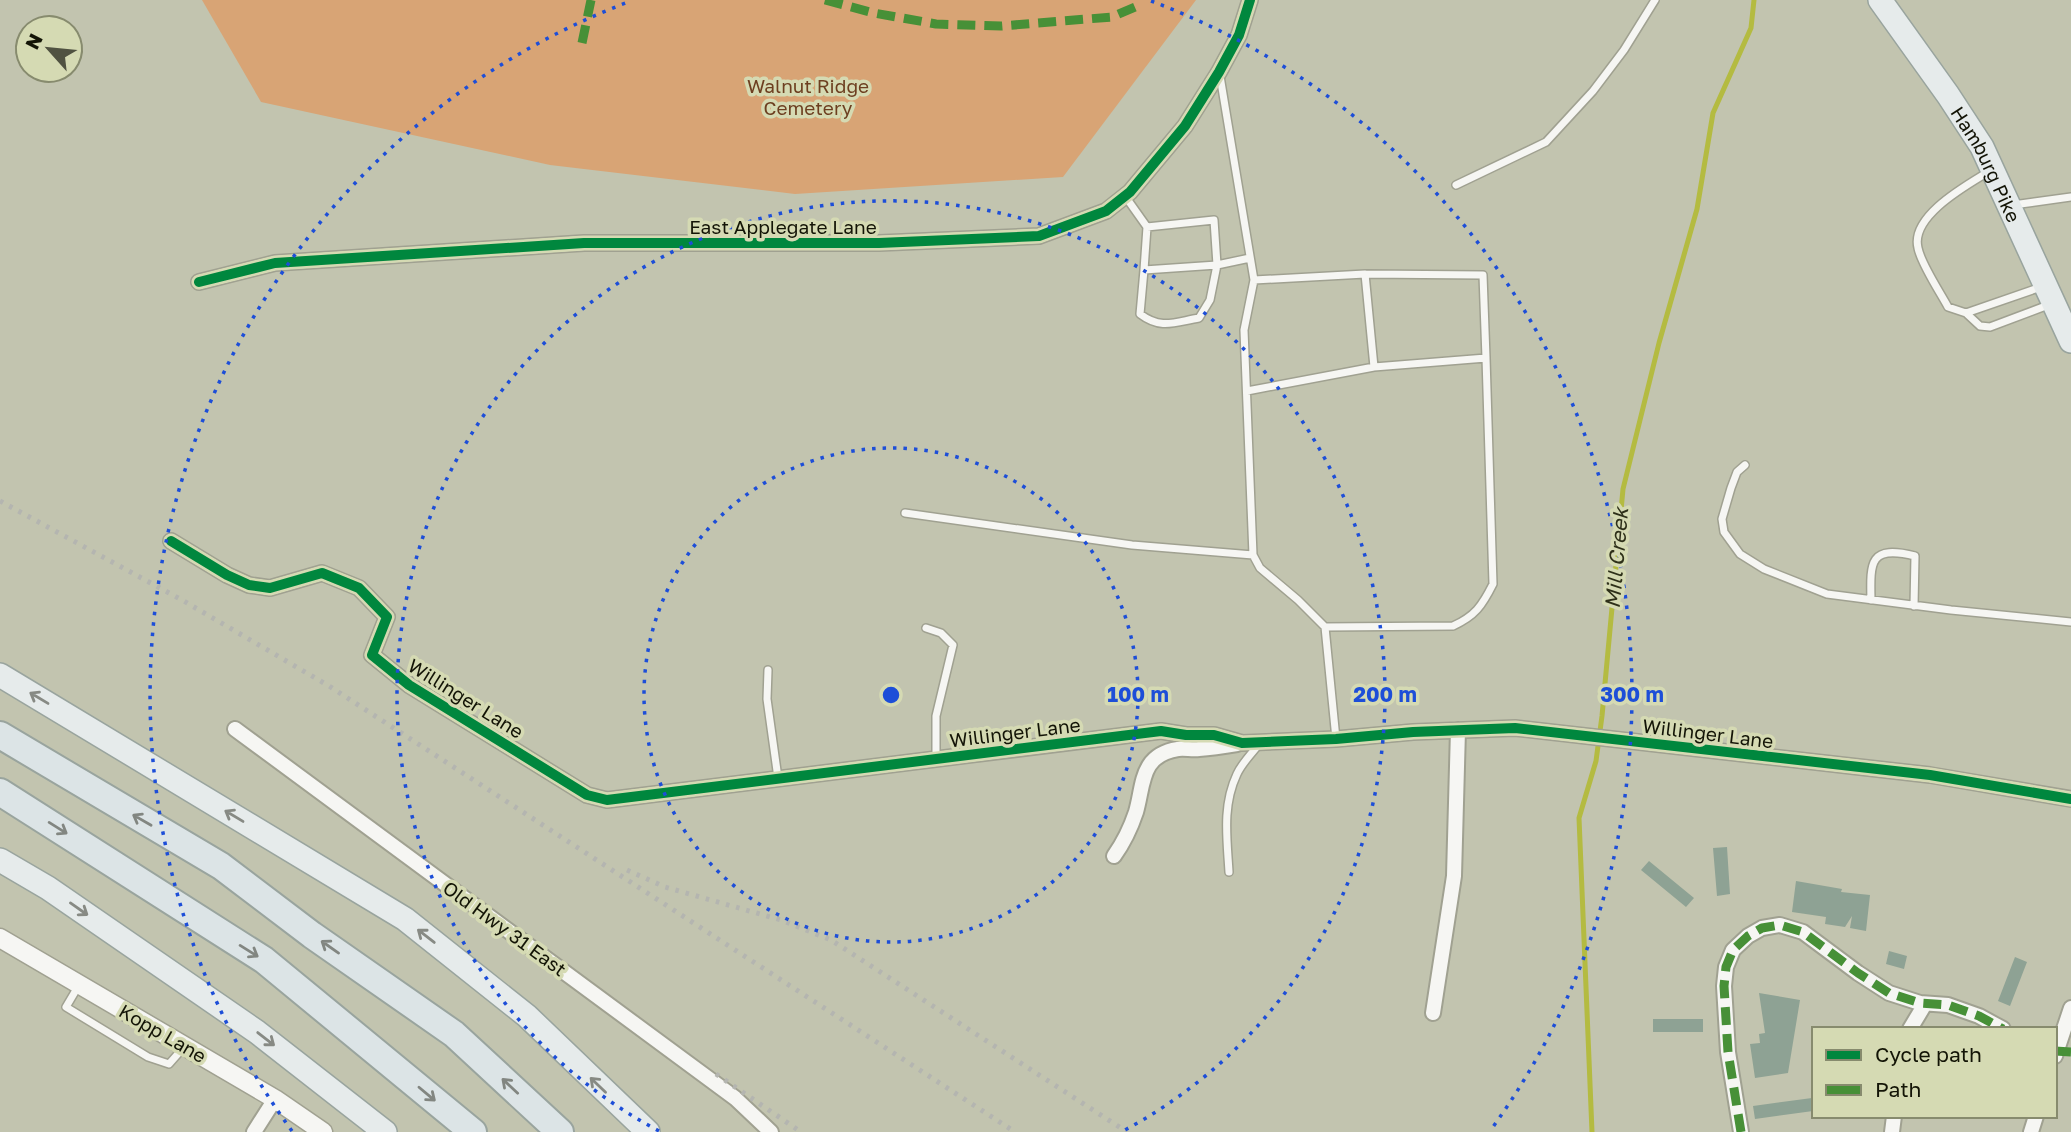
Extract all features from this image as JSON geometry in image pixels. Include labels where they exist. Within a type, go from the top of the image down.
[{"type":"highway","points":[[0,735],[221,866],[312,935],[454,1034],[560,1132]]},
{"type":"highway","points":[[0,792],[264,960],[473,1132]]},
{"type":"main road","name":"Hamburg Pike","points":[[1888,3],[1982,147],[2057,304],[2071,341]]},
{"type":"main road","points":[[0,675],[405,919],[527,1016],[648,1132]]},
{"type":"main road","points":[[0,860],[48,888],[257,1031],[385,1132]]},
{"type":"street","name":"East Applegate Lane","points":[[199,282],[275,263],[584,243],[879,243],[1039,236],[1106,211],[1125,196],[1185,126],[1239,35],[1250,0]]},
{"type":"street","name":"Willinger Lane","points":[[171,541],[249,585],[270,588],[322,573],[359,588],[387,617],[372,655],[409,685],[587,794],[607,800],[1161,731],[1186,736],[1214,735],[1242,743],[1515,728],[1930,775],[2071,799]]},
{"type":"street","name":"Old Hwy 31 East","points":[[234,729],[734,1098],[771,1132]]},
{"type":"street","points":[[1433,1013],[1454,876],[1458,730]]},
{"type":"street","points":[[1114,856],[1132,821],[1143,773],[1158,757],[1176,750],[1242,743]]},
{"type":"street","points":[[1741,1132],[1728,1052],[1724,986],[1726,967],[1733,950],[1762,928],[1780,925],[1803,932],[1857,973],[1889,993],[1926,1004],[1948,1005],[1979,1016],[1999,1027]]},
{"type":"street","name":"Kopp Lane","points":[[0,938],[275,1100],[323,1132]]},
{"type":"street","points":[[1911,1027],[1926,1004]]},
{"type":"street","points":[[2060,1053],[2071,1007]]},
{"type":"street","points":[[254,1132],[275,1100]]},
{"type":"lane","points":[[1456,185],[1546,142],[1593,91],[1624,50],[1655,0]]},
{"type":"lane","points":[[1219,72],[1254,280],[1244,330],[1253,555],[1260,568],[1325,627],[1336,739]]},
{"type":"lane","points":[[1992,169],[1943,201],[1919,232],[1917,247],[1948,307],[1966,313],[2057,304]]},
{"type":"lane","points":[[1125,196],[1147,227],[1140,314],[1161,325],[1199,317],[1210,300],[1217,265],[1214,220],[1147,227]]},
{"type":"lane","points":[[2008,205],[2071,197]]},
{"type":"lane","points":[[1144,271],[1217,265],[1250,258]]},
{"type":"lane","points":[[1254,280],[1365,274],[1483,275],[1493,584],[1484,602],[1469,618],[1453,625],[1325,627]]},
{"type":"lane","points":[[1365,274],[1374,367]]},
{"type":"lane","points":[[1966,313],[1980,326],[1990,327],[2057,304]]},
{"type":"lane","points":[[1247,391],[1374,367],[1486,358]]},
{"type":"lane","points":[[1745,465],[1737,472],[1722,519],[1724,532],[1740,554],[1764,569],[1827,594],[2071,622]]},
{"type":"lane","points":[[905,513],[1132,545],[1253,555]]},
{"type":"lane","points":[[1871,600],[1871,568],[1877,557],[1885,552],[1904,554],[1915,556],[1914,606]]},
{"type":"lane","points":[[926,628],[941,633],[953,645],[936,716],[936,759]]},
{"type":"lane","points":[[768,670],[767,699],[778,778]]},
{"type":"lane","points":[[1229,872],[1226,821],[1228,797],[1238,772],[1260,742]]},
{"type":"lane","points":[[79,984],[66,1007],[148,1057],[169,1064],[185,1046]]},
{"type":"green space","name":"Walnut Ridge Cemetery","points":[[202,0],[1196,0],[1063,177],[795,194],[550,165],[261,102]]},
{"type":"building","points":[[1727,847],[1730,894],[1717,896],[1713,848]]},
{"type":"building","points":[[1649,861],[1694,898],[1686,907],[1641,870]]},
{"type":"building","points":[[1796,881],[1842,889],[1841,892],[1870,895],[1866,931],[1850,928],[1852,916],[1845,927],[1825,924],[1826,917],[1792,912]]},
{"type":"building","points":[[1889,951],[1907,956],[1904,969],[1886,964]]},
{"type":"building","points":[[2015,957],[2027,962],[2010,1006],[1998,1001]]},
{"type":"building","points":[[1759,993],[1800,1000],[1788,1073],[1755,1078],[1750,1044],[1760,1043],[1759,1034],[1765,1033]]},
{"type":"building","points":[[1653,1019],[1703,1019],[1703,1032],[1653,1032]]},
{"type":"building","points":[[1812,1098],[1812,1111],[1755,1119],[1753,1106]]},
{"type":"waterway","name":"Mill Creek","points":[[1592,1132],[1579,818],[1596,761],[1623,489],[1659,343],[1697,209],[1713,113],[1751,28],[1754,0]]},
{"type":"railway","points":[[0,501],[182,600],[329,686],[1015,1132]]},
{"type":"railway","points":[[627,870],[665,887],[781,920],[831,940],[1127,1132]]},
{"type":"railway","points":[[716,1074],[801,1132]]},
{"type":"marked path","points":[[582,43],[591,0]]},
{"type":"marked path","points":[[825,0],[874,13],[936,24],[1001,26],[1112,17],[1135,7],[1138,0]]},
{"type":"marked path","points":[[1741,1132],[1728,1052],[1724,986],[1726,967],[1733,950],[1762,928],[1780,925],[1803,932],[1889,993],[1920,1003],[1948,1005],[1979,1016],[1999,1027]]},
{"type":"marked path","points":[[2057,1051],[2071,1052]]},
{"type":"cycle path","points":[[199,282],[275,263],[584,243],[879,243],[1039,236],[1106,211],[1130,192],[1185,126],[1219,72],[1239,35],[1250,0]]},
{"type":"cycle path","points":[[171,541],[249,585],[270,588],[322,573],[359,588],[387,617],[372,655],[409,685],[587,795],[607,800],[1161,731],[1186,735],[1214,735],[1242,743],[1515,728],[1930,775],[2071,799]]}]
